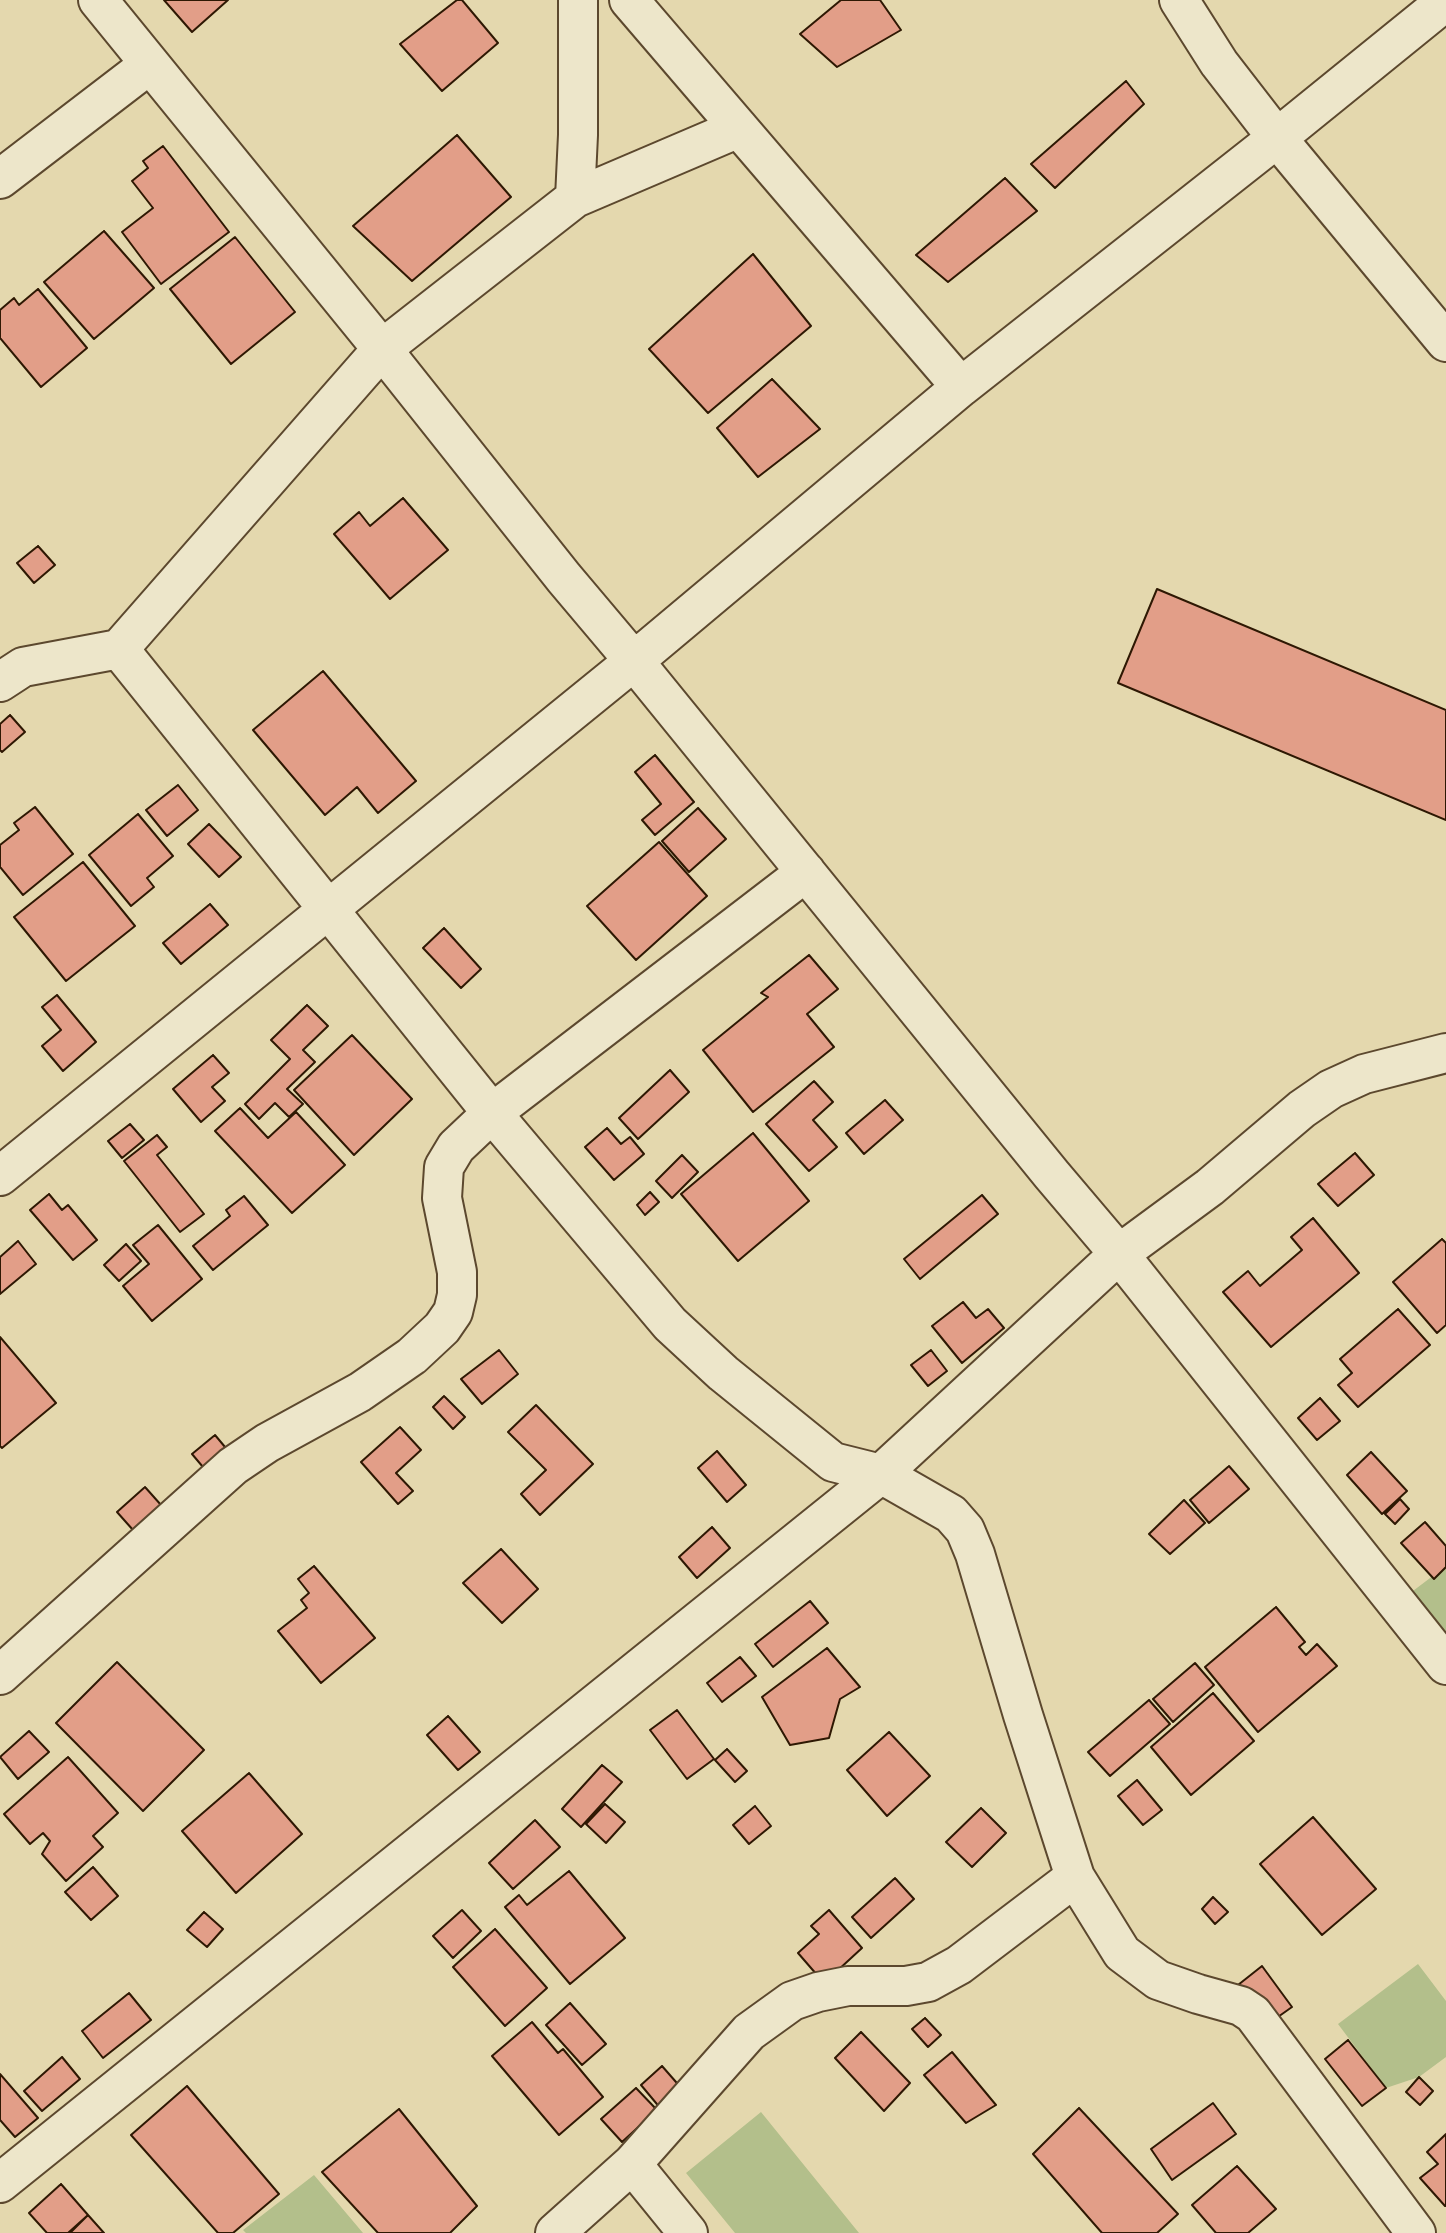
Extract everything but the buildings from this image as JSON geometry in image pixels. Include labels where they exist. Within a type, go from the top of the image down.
[{"type":"street","points":[[98,0],[564,578],[1119,1254],[1446,1665]]},
{"type":"street","points":[[575,198],[578,0]]},
{"type":"street","points":[[629,0],[961,387]]},
{"type":"street","points":[[1179,0],[1219,62],[1277,138],[1446,342]]},
{"type":"street","points":[[0,1176],[634,661],[961,387],[1446,1]]},
{"type":"street","points":[[0,179],[150,64]]},
{"type":"street","points":[[0,682],[23,667],[119,649],[382,349],[575,198],[739,128]]},
{"type":"street","points":[[119,649],[492,1114],[670,1324],[723,1373],[833,1462],[881,1474],[951,1514],[965,1530],[975,1554],[1075,1877],[1122,1953],[1158,1980],[1241,2006],[1253,2014],[1416,2233]]},
{"type":"street","points":[[0,1675],[233,1466],[267,1443],[360,1392],[412,1356],[443,1328],[453,1312],[457,1295],[457,1272],[442,1198],[444,1167],[456,1147],[492,1114],[807,872]]},
{"type":"street","points":[[0,2183],[881,1474],[1119,1254],[1210,1187],[1302,1109],[1331,1089],[1364,1074],[1446,1053]]},
{"type":"street","points":[[555,2233],[632,2164],[749,2032],[792,2001],[849,1986],[906,1986],[928,1982],[959,1965],[1075,1877]]},
{"type":"street","points":[[632,2164],[688,2233]]},
{"type":"green space","points":[[1446,1566],[1446,1658],[1397,1603]]},
{"type":"green space","points":[[1418,1964],[1446,2001],[1446,2057],[1419,2077],[1386,2088],[1338,2024]]},
{"type":"green space","points":[[761,2112],[859,2233],[735,2233],[686,2173]]},
{"type":"green space","points":[[314,2175],[363,2233],[246,2233],[243,2230]]}]
